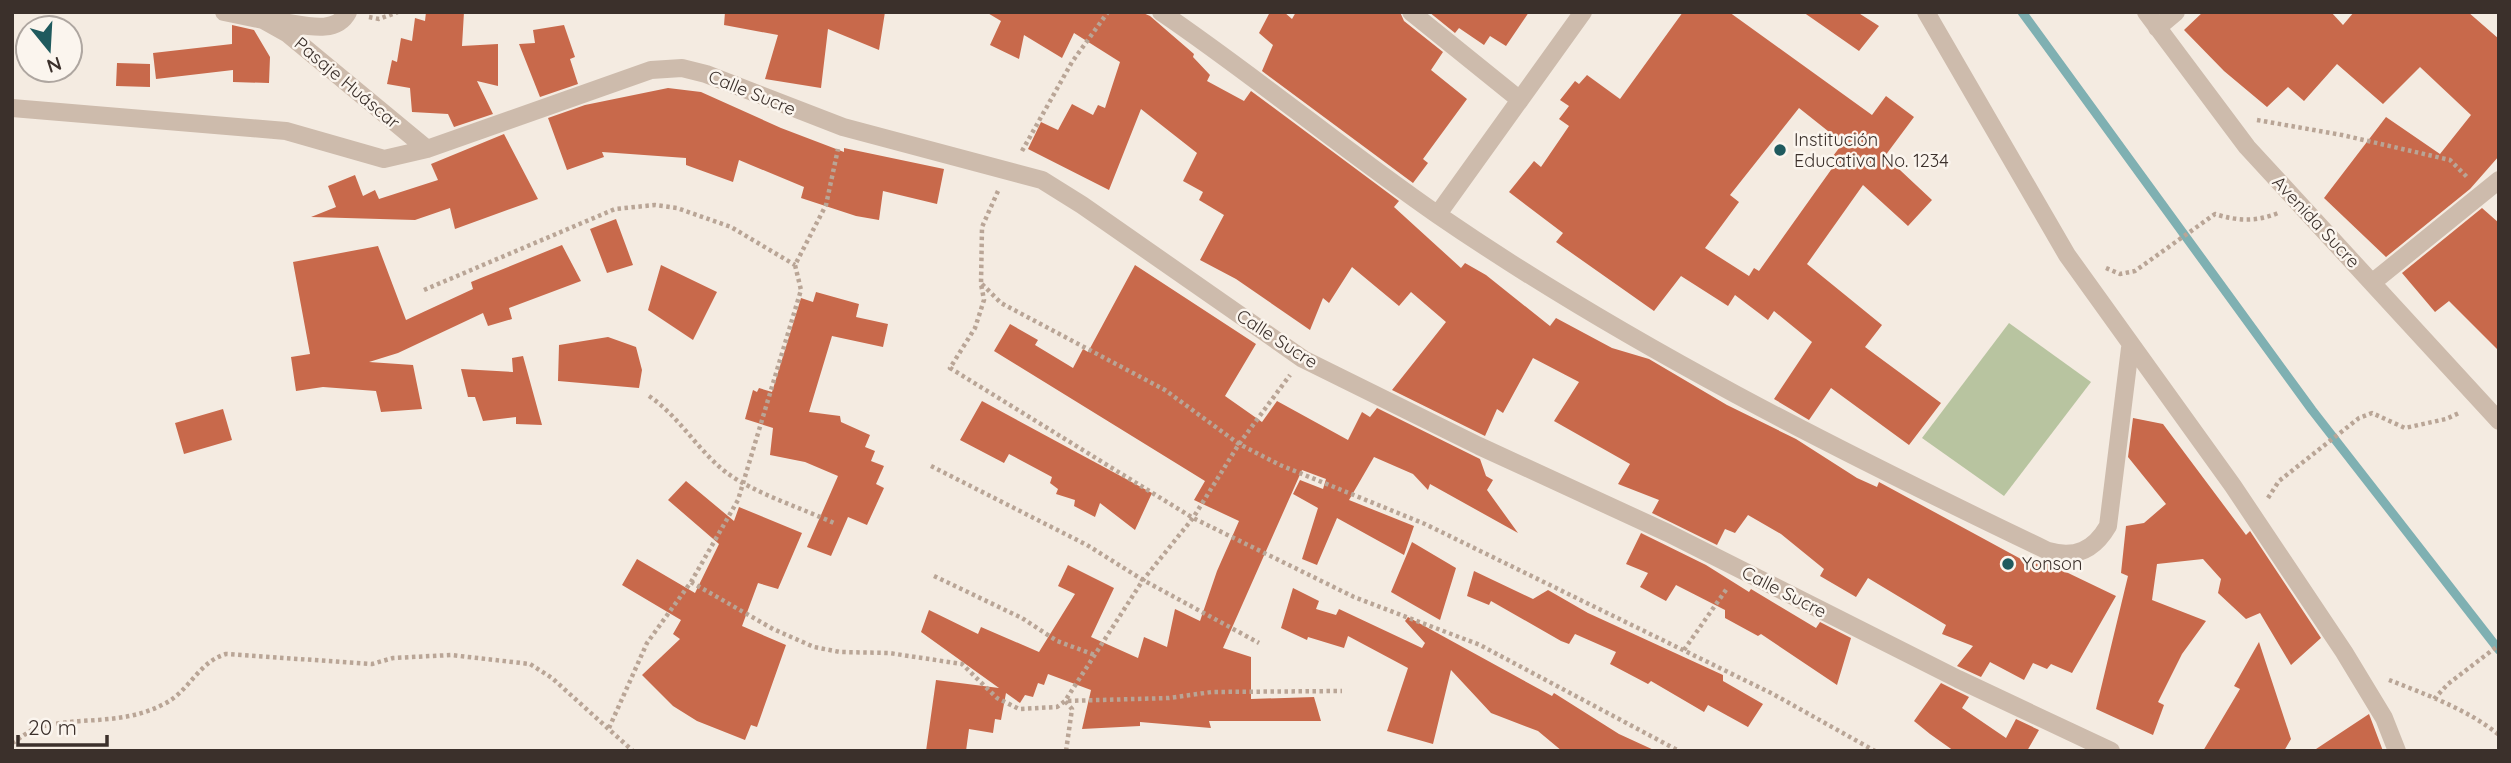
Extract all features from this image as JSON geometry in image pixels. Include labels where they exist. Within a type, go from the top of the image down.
[{"type":"street","name":"Pasaje Huáscar","points":[[224,12],[263,20],[304,46],[427,149]]},
{"type":"street","points":[[263,20],[327,27],[345,19],[348,12]]},
{"type":"street","points":[[1161,12],[1438,214],[1530,273],[1715,383],[2038,547],[2067,556],[2092,547],[2108,526],[2130,348]]},
{"type":"street","points":[[1411,12],[1520,100]]},
{"type":"street","points":[[1438,214],[1583,12]]},
{"type":"street","points":[[1926,12],[2067,256],[2130,348],[2233,486],[2352,665],[2384,718],[2398,751]]},
{"type":"street","name":"Avenida Sucre","points":[[2146,12],[2221,114],[2297,203],[2499,421]]},
{"type":"street","points":[[2157,29],[2176,12]]},
{"type":"street","name":"Calle Sucre","points":[[12,108],[286,131],[322,140],[372,158],[395,158],[651,70],[682,68],[706,74],[843,127],[1042,180],[1303,359],[2111,751]]},
{"type":"street","points":[[2373,282],[2499,180]]},
{"type":"path","points":[[1025,143],[1072,62],[1108,12]]},
{"type":"path","points":[[2221,114],[2342,135],[2450,160],[2484,194]]},
{"type":"path","points":[[609,727],[647,643],[691,582],[738,500],[801,290],[795,265],[826,205],[838,149]]},
{"type":"path","points":[[998,189],[982,227],[981,284],[984,300],[975,328],[950,368],[1193,517],[1354,597],[1480,645],[1679,751]]},
{"type":"path","points":[[2067,256],[2120,274],[2134,271],[2215,214],[2235,220],[2264,219],[2297,203]]},
{"type":"path","points":[[424,290],[615,209],[655,205],[677,208],[731,227],[795,265]]},
{"type":"path","points":[[981,284],[1001,303],[1165,390],[1239,444],[1280,465],[1425,524],[1773,694],[1875,751]]},
{"type":"path","points":[[691,582],[773,629],[814,648],[840,652],[889,653],[962,664],[997,698],[1019,709],[1057,707],[1065,701],[1143,580],[1193,517],[1239,444],[1293,371]]},
{"type":"path","points":[[649,396],[673,414],[706,454],[743,484],[836,524]]},
{"type":"path","points":[[2279,481],[2359,418],[2372,412],[2405,428],[2446,419],[2482,402]]},
{"type":"path","points":[[931,466],[1087,545],[1143,580],[1259,643]]},
{"type":"path","points":[[1684,650],[1740,569]]},
{"type":"path","points":[[934,576],[1022,618],[1057,641],[1095,655]]},
{"type":"path","points":[[2434,699],[2448,684],[2499,645]]},
{"type":"path","points":[[12,743],[37,727],[58,723],[104,722],[164,704],[180,692],[212,658],[226,654],[372,664],[393,658],[450,655],[530,664],[552,678],[633,751]]},
{"type":"path","points":[[2352,665],[2434,699],[2499,735]]},
{"type":"path","points":[[1065,701],[1168,698],[1212,692],[1342,691]]},
{"type":"path","points":[[1065,701],[1072,709],[1066,751]]},
{"type":"green space","points":[[2009,323],[2091,382],[2004,496],[1922,438]]},
{"type":"building","points":[[426,12],[464,12],[462,46],[498,44],[498,86],[477,81],[493,114],[454,127],[448,114],[412,112],[410,88],[387,84],[392,60],[397,62],[401,38],[412,41],[415,18],[425,21]]},
{"type":"building","points":[[725,12],[885,12],[879,50],[828,29],[821,88],[765,79],[778,35],[724,25]]},
{"type":"building","points":[[986,12],[1141,12],[1150,16],[1194,54],[1193,57],[1210,75],[1207,81],[1244,101],[1251,91],[1399,201],[1394,207],[1461,268],[1465,263],[1486,275],[1550,326],[1556,318],[1612,348],[1649,359],[1727,405],[1796,439],[1857,478],[1877,487],[1879,482],[2032,565],[2039,559],[2116,596],[2072,673],[2051,664],[2047,669],[2033,663],[2024,680],[1990,662],[1981,677],[1957,666],[1973,646],[1942,634],[1946,625],[1868,578],[1856,597],[1820,576],[1824,569],[1781,534],[1748,515],[1735,533],[1725,529],[1717,545],[1652,513],[1659,500],[1618,484],[1630,464],[1554,421],[1579,382],[1533,358],[1503,413],[1497,409],[1485,436],[1392,390],[1446,322],[1411,292],[1399,306],[1352,267],[1329,303],[1323,298],[1310,330],[1236,279],[1200,260],[1224,215],[1199,200],[1203,192],[1183,181],[1197,153],[1141,109],[1109,190],[1028,149],[1041,122],[1058,130],[1072,104],[1093,115],[1098,105],[1105,108],[1120,62],[1074,33],[1062,58],[1024,35],[1019,59],[990,45],[1001,21]]},
{"type":"building","points":[[1270,12],[1284,12],[1292,19],[1296,12],[1400,12],[1404,21],[1443,52],[1431,70],[1467,99],[1423,159],[1428,163],[1413,183],[1262,71],[1273,45],[1259,33]]},
{"type":"building","points":[[1429,12],[1529,12],[1506,46],[1490,36],[1484,45],[1459,28],[1455,33]]},
{"type":"building","points":[[1683,12],[1729,12],[1872,115],[1886,96],[1914,117],[1885,156],[1932,200],[1908,226],[1863,185],[1807,264],[1882,325],[1865,347],[1941,403],[1909,445],[1831,388],[1809,420],[1774,399],[1812,342],[1774,311],[1768,320],[1735,295],[1728,306],[1681,276],[1654,311],[1556,242],[1563,233],[1509,192],[1534,161],[1541,167],[1569,126],[1559,119],[1569,106],[1560,100],[1575,81],[1579,84],[1587,75],[1620,99]],"holes":[[[1799,108],[1843,143],[1833,156],[1838,160],[1759,271],[1754,268],[1749,276],[1705,248],[1739,202],[1730,195]]]},
{"type":"building","points":[[1803,12],[1857,12],[1879,26],[1859,51]]},
{"type":"building","points":[[2203,12],[2331,12],[2343,25],[2354,12],[2468,12],[2499,39],[2499,156],[2470,189],[2386,257],[2324,198],[2386,117],[2440,154],[2471,115],[2420,67],[2383,104],[2337,64],[2304,101],[2288,87],[2267,107],[2224,71],[2184,30]]},
{"type":"building","points":[[232,25],[254,30],[270,57],[269,83],[233,82],[233,70],[156,79],[153,53],[232,44]]},
{"type":"building","points":[[564,25],[575,57],[570,59],[578,84],[540,97],[519,44],[535,43],[533,30]]},
{"type":"building","points":[[117,63],[150,64],[150,87],[116,86]]},
{"type":"building","points":[[668,88],[701,92],[781,128],[844,152],[844,148],[944,169],[937,204],[883,191],[879,220],[856,216],[801,198],[804,187],[739,160],[733,182],[686,165],[686,158],[602,152],[604,157],[567,170],[548,118],[585,105]]},
{"type":"building","points":[[504,134],[538,199],[455,229],[450,208],[415,220],[311,217],[336,207],[328,186],[355,175],[363,196],[375,190],[379,199],[438,180],[431,164]]},
{"type":"building","points":[[2482,208],[2499,223],[2499,351],[2449,301],[2435,312],[2402,273]]},
{"type":"building","points":[[616,219],[633,265],[607,273],[590,229]]},
{"type":"building","points":[[562,245],[581,281],[509,308],[512,319],[488,326],[483,313],[398,353],[369,362],[413,365],[422,409],[381,412],[376,391],[323,387],[296,391],[291,357],[310,354],[293,262],[378,246],[406,320],[473,289],[471,282]]},
{"type":"building","points":[[661,265],[717,292],[693,340],[648,310]]},
{"type":"building","points":[[1135,265],[1256,344],[1225,396],[1262,422],[1277,401],[1348,440],[1362,412],[1370,417],[1377,408],[1480,459],[1486,476],[1493,480],[1487,490],[1518,533],[1430,484],[1428,490],[1413,474],[1374,457],[1349,500],[1414,526],[1404,555],[1337,518],[1317,565],[1302,559],[1318,508],[1293,494],[1300,480],[1323,489],[1326,479],[1302,470],[1223,648],[1251,657],[1251,699],[1314,697],[1321,721],[1209,721],[1211,728],[1140,722],[1140,726],[1082,729],[1091,690],[1048,674],[1044,685],[1038,683],[1033,697],[1025,695],[1020,703],[1006,693],[1001,720],[995,719],[993,733],[969,729],[966,751],[926,751],[936,680],[999,688],[921,632],[929,610],[978,634],[981,627],[1039,652],[1075,594],[1058,586],[1068,565],[1114,588],[1091,637],[1138,658],[1144,637],[1167,647],[1175,609],[1200,621],[1217,571],[1239,521],[1194,500],[1205,481],[994,351],[1010,324],[1038,340],[1035,345],[1073,368],[1083,349],[1088,352]]},
{"type":"building","points":[[816,292],[859,304],[856,317],[888,324],[883,347],[832,336],[809,412],[840,416],[841,422],[870,435],[865,447],[875,451],[871,461],[884,466],[876,484],[884,488],[867,525],[848,517],[831,556],[807,547],[838,476],[805,462],[770,455],[773,428],[745,419],[753,390],[757,392],[759,388],[772,392],[801,298],[813,302]]},
{"type":"building","points":[[608,337],[636,347],[642,370],[639,388],[558,381],[559,345]]},
{"type":"building","points":[[523,356],[542,425],[516,424],[516,417],[483,421],[475,397],[468,397],[461,369],[513,372],[512,358]]},
{"type":"building","points":[[982,401],[1152,493],[1135,530],[1100,503],[1095,517],[1074,506],[1075,500],[1056,494],[1058,489],[1050,483],[1052,477],[1009,454],[1004,463],[960,440]]},
{"type":"building","points":[[223,409],[232,440],[184,454],[175,423]]},
{"type":"building","points":[[2133,418],[2163,424],[2246,535],[2250,531],[2321,638],[2291,665],[2260,613],[2246,619],[2218,593],[2221,579],[2203,559],[2157,564],[2152,600],[2206,621],[2182,654],[2158,702],[2164,705],[2153,735],[2096,709],[2128,576],[2121,573],[2126,526],[2144,523],[2166,504],[2128,457]]},
{"type":"building","points":[[686,481],[734,521],[739,507],[802,533],[778,589],[758,583],[742,626],[786,645],[757,727],[751,725],[745,740],[697,721],[673,706],[642,675],[680,639],[673,634],[681,620],[622,585],[637,559],[695,593],[719,544],[668,500]]},
{"type":"building","points":[[1641,533],[1706,565],[1749,592],[1751,589],[1816,628],[1820,622],[1851,638],[1837,685],[1761,634],[1758,636],[1725,618],[1725,610],[1676,585],[1666,601],[1640,587],[1648,573],[1626,564]]},
{"type":"building","points":[[1412,542],[1456,568],[1440,620],[1391,592]]},
{"type":"building","points":[[1474,571],[1533,599],[1548,590],[1588,613],[1723,675],[1723,681],[1763,704],[1748,727],[1708,705],[1704,712],[1651,681],[1648,684],[1610,664],[1616,652],[1575,634],[1569,644],[1561,641],[1491,601],[1489,605],[1467,596]]},
{"type":"building","points":[[1293,588],[1319,601],[1316,609],[1336,615],[1339,609],[1422,648],[1425,643],[1405,621],[1408,617],[1552,696],[1554,693],[1619,734],[1656,751],[1562,751],[1538,731],[1491,713],[1451,670],[1433,744],[1387,731],[1408,668],[1348,636],[1344,648],[1308,637],[1307,640],[1281,628]]},
{"type":"building","points":[[2259,642],[2291,739],[2284,751],[2203,751],[2240,689],[2234,686]]},
{"type":"building","points":[[1941,683],[1969,697],[1962,708],[2006,738],[2016,719],[2039,730],[2027,751],[1954,751],[1930,734],[1914,721]]},
{"type":"building","points":[[2369,714],[2383,751],[2313,751]]},
{"type":"waterway","points":[[2022,12],[2312,410],[2499,650]]},
{"type":"place","name":"Institución Educativa No. 1234","points":[[1780,150]]},
{"type":"place","name":"Yonson","points":[[2008,564]]}]
